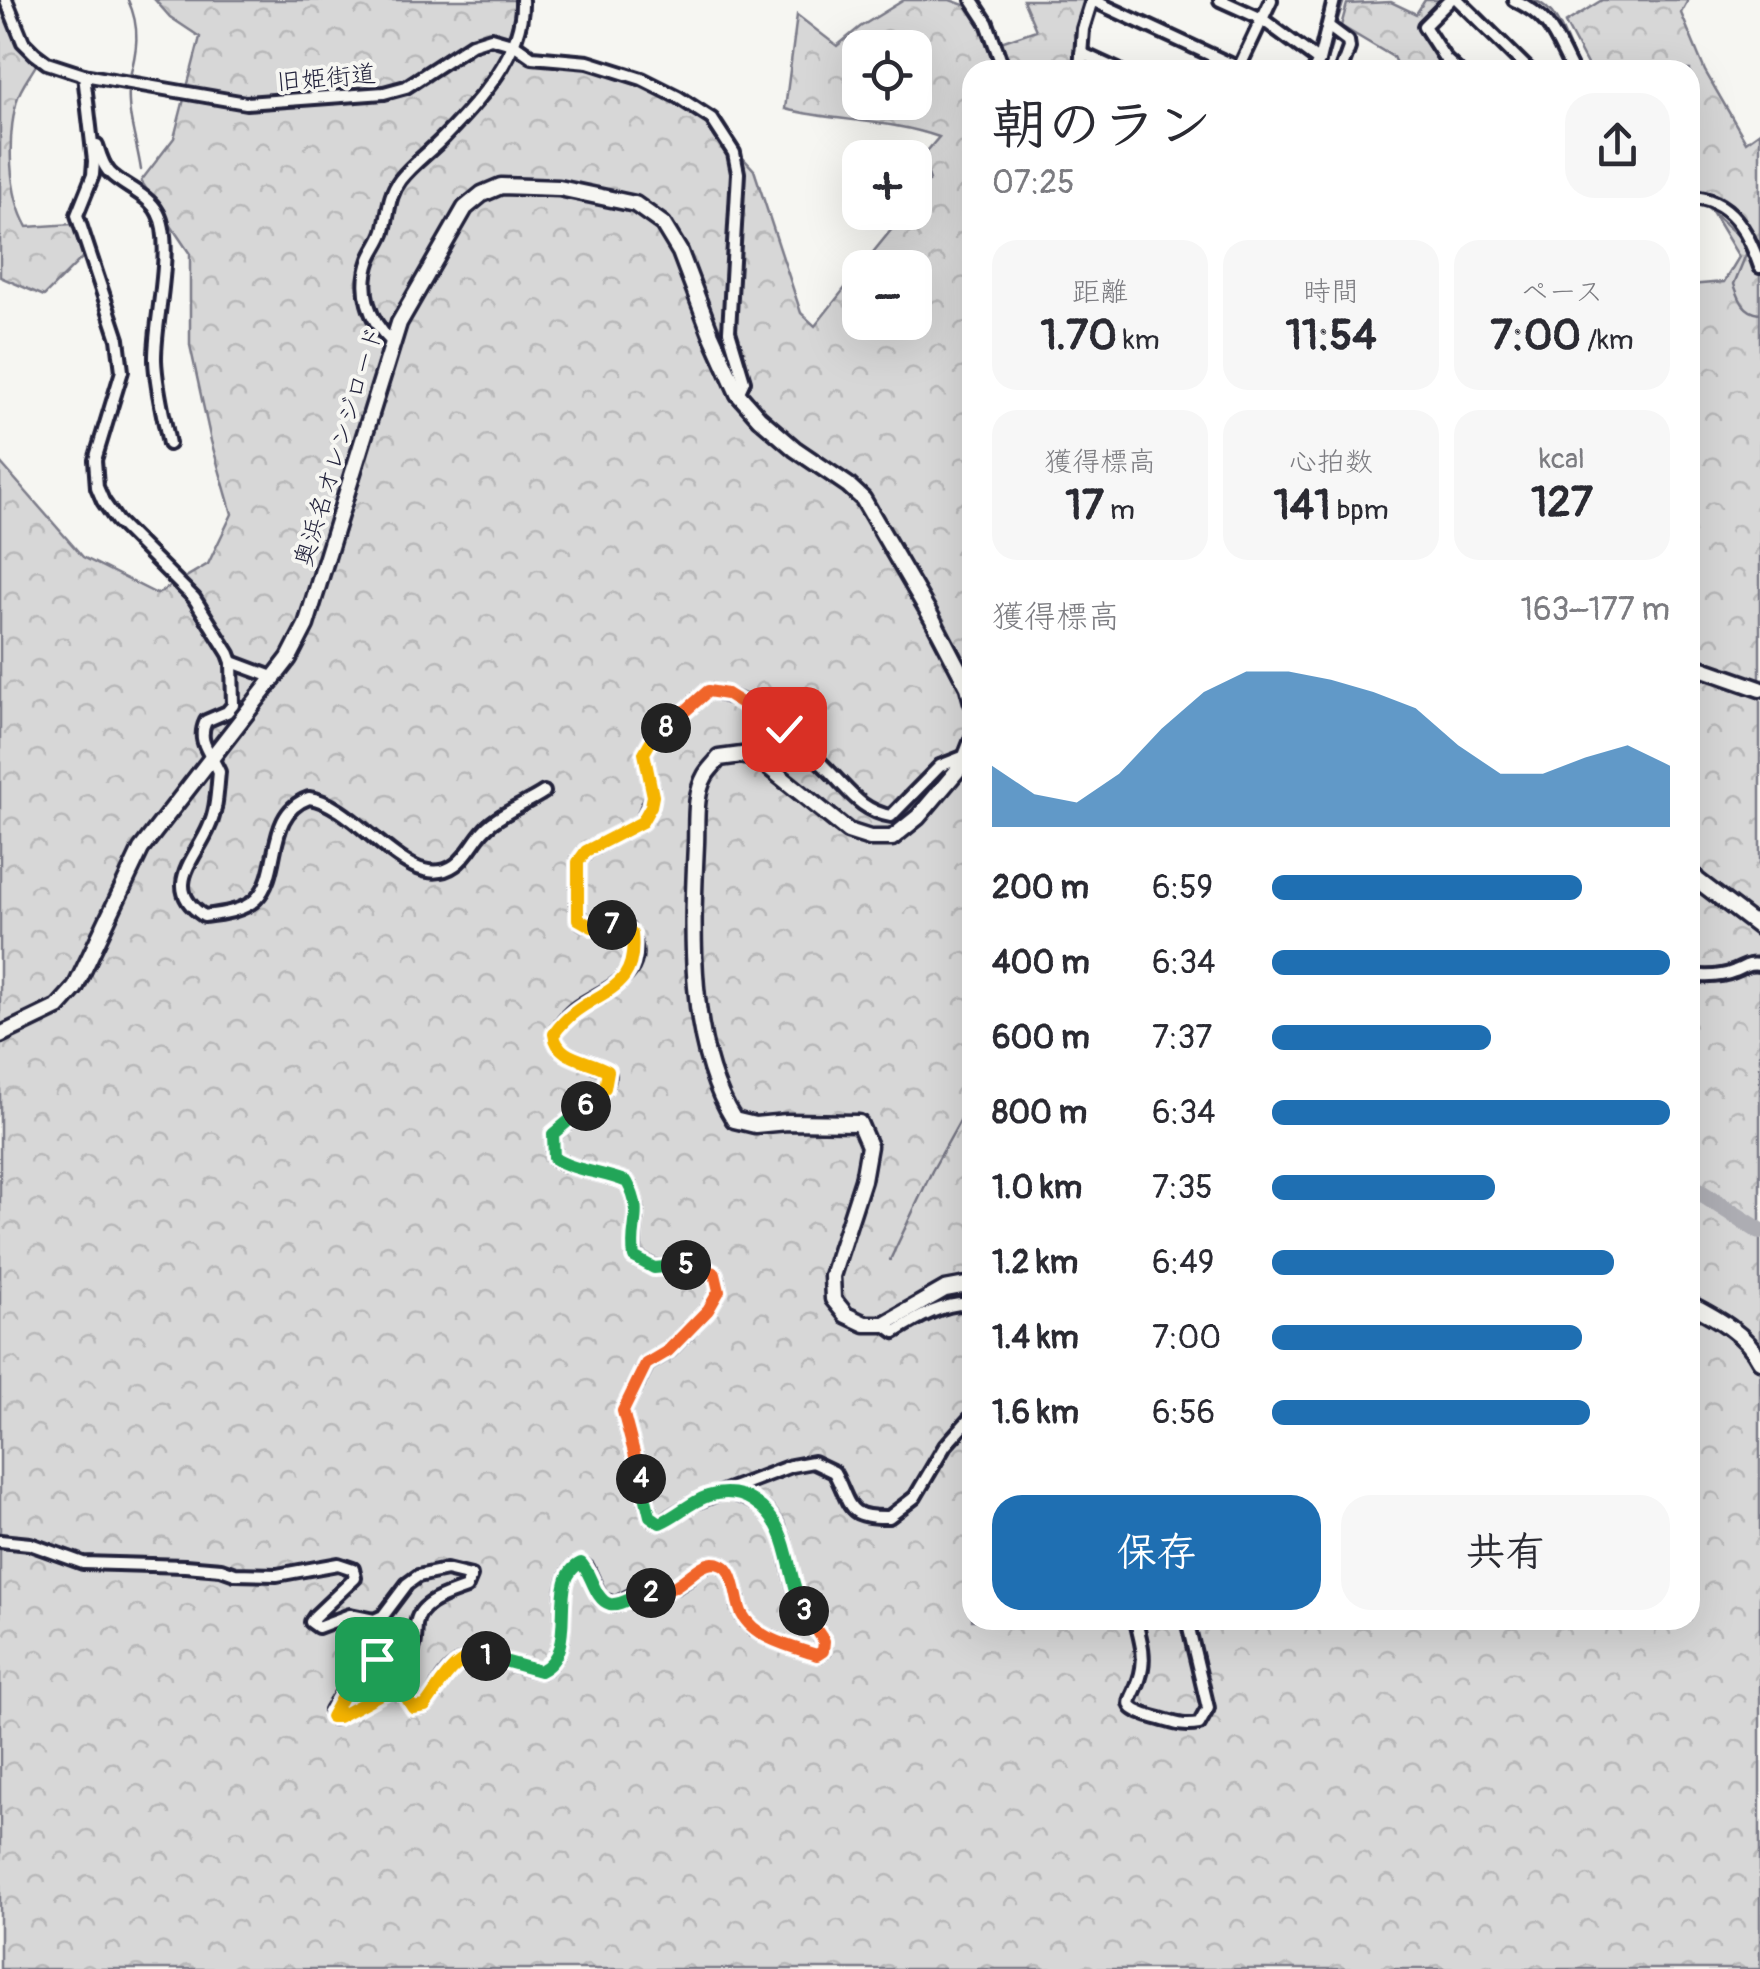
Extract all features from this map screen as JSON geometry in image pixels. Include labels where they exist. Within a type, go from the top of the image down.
[{"type":"street","name":"旧姫街道","points":[[6,0],[24,42],[47,62],[84,76],[246,104],[384,93],[406,87],[472,44],[491,38],[515,45],[532,57],[588,62],[642,78],[678,97],[712,119],[734,152],[738,172],[728,331],[744,381],[738,394]]},
{"type":"street","points":[[392,342],[364,298],[363,286],[371,257],[384,233],[392,193],[410,168],[465,113],[515,45],[521,26],[522,0]]},
{"type":"street","points":[[972,0],[987,23],[1000,60]]},
{"type":"street","points":[[1081,60],[1083,28],[1092,0],[1220,60]]},
{"type":"street","points":[[1220,0],[1262,19],[1311,60]]},
{"type":"street","points":[[1243,60],[1270,0]]},
{"type":"street","points":[[1318,60],[1334,0]]},
{"type":"street","points":[[1446,60],[1424,26],[1450,0]]},
{"type":"street","points":[[1458,0],[1518,60]]},
{"type":"street","points":[[1514,0],[1546,19],[1567,60]]},
{"type":"street","points":[[1328,26],[1348,41],[1345,60]]},
{"type":"street","points":[[1081,53],[1096,60]]},
{"type":"street","points":[[84,76],[93,175],[77,214],[118,339],[122,371],[95,460],[97,487],[102,502],[118,522],[194,598],[232,662],[232,704],[227,712],[206,721],[203,728],[204,747],[220,772],[215,809],[183,877],[190,907],[204,916],[248,905],[260,895],[280,827],[290,810],[309,798],[323,799],[348,813],[413,869],[435,873],[456,865],[496,820],[544,792]]},
{"type":"street","points":[[91,130],[109,173],[151,204],[162,228],[164,279],[156,320],[155,362],[169,444]]},
{"type":"street","name":"奥浜名オレンジロード","points":[[0,1036],[58,1007],[75,988],[141,849],[290,658],[306,625],[392,342],[420,280],[464,208],[501,186],[559,188],[635,204],[663,224],[680,252],[710,334],[738,394],[794,449],[863,499],[962,676]]},
{"type":"street","points":[[1700,197],[1711,198],[1738,220],[1748,232],[1760,267]]},
{"type":"street","points":[[232,662],[275,678]]},
{"type":"street","points":[[1700,668],[1760,689]]},
{"type":"street","points":[[962,753],[940,766],[891,816],[870,812],[784,729],[727,694],[708,691],[652,739],[644,753],[653,796],[642,822],[586,851],[578,862],[578,919],[592,927],[619,924],[628,929],[634,950],[632,965],[622,982],[579,1006],[554,1034],[562,1052],[596,1064],[609,1075],[605,1088],[553,1134],[554,1158],[627,1182],[638,1210],[634,1257],[654,1268],[701,1266],[719,1280],[719,1291],[708,1310],[668,1351],[646,1364],[623,1411],[650,1516],[660,1523],[694,1502],[791,1466],[813,1462],[834,1472],[849,1508],[858,1515],[889,1517],[915,1498],[944,1446],[962,1427]]},
{"type":"street","points":[[962,760],[918,817],[892,838],[870,838],[848,831],[761,761],[742,755],[720,758],[704,776],[698,797],[692,920],[695,983],[721,1100],[734,1120],[755,1126],[787,1122],[859,1123],[869,1146],[863,1180],[832,1276],[833,1299],[846,1315],[865,1324],[884,1324],[945,1289],[962,1286]]},
{"type":"street","points":[[1700,883],[1760,928]]},
{"type":"street","points":[[1700,976],[1732,973],[1748,964],[1760,964]]},
{"type":"street","points":[[884,1324],[895,1332],[914,1320],[962,1303]]},
{"type":"street","points":[[1700,1310],[1755,1350],[1760,1361]]},
{"type":"street","points":[[0,1541],[30,1544],[83,1562],[185,1566],[235,1574],[277,1575],[322,1565],[353,1568],[355,1578],[310,1622],[318,1627],[350,1615],[374,1620],[383,1616],[407,1584],[418,1576],[446,1570],[471,1576],[466,1588],[434,1600],[422,1610],[416,1619],[416,1642],[410,1657],[360,1664],[331,1712],[333,1718],[392,1688],[402,1691],[413,1708],[425,1706],[447,1673],[476,1655],[540,1671],[552,1666],[560,1651],[567,1578],[573,1566],[581,1563],[601,1598],[616,1604],[644,1591],[656,1594],[680,1585],[708,1563],[719,1563],[734,1581],[740,1610],[753,1628],[817,1655],[823,1651],[824,1641],[798,1600],[779,1526],[769,1512],[747,1498],[727,1492]]},
{"type":"street","points":[[1139,1630],[1143,1666],[1130,1698],[1133,1711],[1187,1726],[1202,1722],[1208,1708],[1189,1630]]},
{"type":"green space","points":[[155,0],[519,0],[515,45],[526,53],[630,75],[688,106],[754,170],[801,313],[815,326],[842,292],[842,340],[932,340],[932,250],[875,250],[891,230],[932,230],[932,145],[939,137],[852,120],[932,120],[932,30],[856,30],[904,0],[950,0],[967,6],[995,44],[1036,30],[1023,0],[1090,0],[1074,34],[1076,60],[962,60],[962,1630],[1700,1630],[1700,284],[1724,282],[1739,257],[1700,193],[1700,60],[1585,60],[1565,23],[1602,0],[1688,0],[1681,13],[1705,71],[1746,142],[1760,132],[1760,1969],[0,1969],[0,462],[83,557],[157,594],[208,564],[232,514],[190,345],[190,254],[141,181],[174,138],[200,37],[170,17]]},
{"type":"green space","points":[[1425,0],[1448,0],[1424,26],[1450,60],[1394,60],[1341,26],[1347,4],[1391,2],[1416,14]]},
{"type":"green space","points":[[0,2],[36,65],[18,96],[12,131],[11,165],[21,214],[27,227],[73,224],[88,252],[44,296],[0,277]]},
{"type":"green space","points":[[797,15],[837,46],[842,42],[842,119],[785,109]]},
{"type":"waterway","points":[[128,0],[136,40],[129,80]]},
{"type":"waterway","points":[[1336,25],[1344,0]]},
{"type":"waterway","points":[[1534,0],[1557,20],[1576,60]]},
{"type":"waterway","points":[[1327,60],[1334,38]]},
{"type":"waterway","points":[[129,88],[141,170]]},
{"type":"waterway","points":[[1701,202],[1745,242],[1747,252],[1734,284],[1746,307],[1760,314]]},
{"type":"waterway","points":[[890,1260],[962,1117]]},
{"type":"waterway","points":[[1700,1192],[1760,1231]]},
{"type":"route","points":[[377,1659],[360,1664],[331,1717],[338,1717],[392,1688],[402,1691],[413,1708],[425,1706],[447,1673],[476,1655],[540,1671],[552,1666],[560,1651],[567,1578],[573,1566],[581,1563],[608,1604],[644,1591],[656,1594],[680,1585],[708,1563],[719,1563],[734,1581],[740,1610],[753,1628],[817,1655],[823,1651],[824,1641],[798,1600],[789,1554],[779,1526],[769,1512],[747,1498],[727,1492],[694,1502],[660,1523],[650,1516],[623,1411],[646,1364],[668,1351],[708,1310],[719,1291],[719,1280],[701,1266],[654,1268],[634,1257],[638,1210],[627,1182],[554,1158],[553,1134],[605,1088],[609,1075],[596,1064],[562,1052],[554,1034],[579,1006],[622,982],[632,965],[634,950],[632,934],[619,924],[592,927],[578,919],[578,862],[586,851],[642,822],[653,796],[644,753],[652,739],[708,691],[727,694],[784,729]]}]
